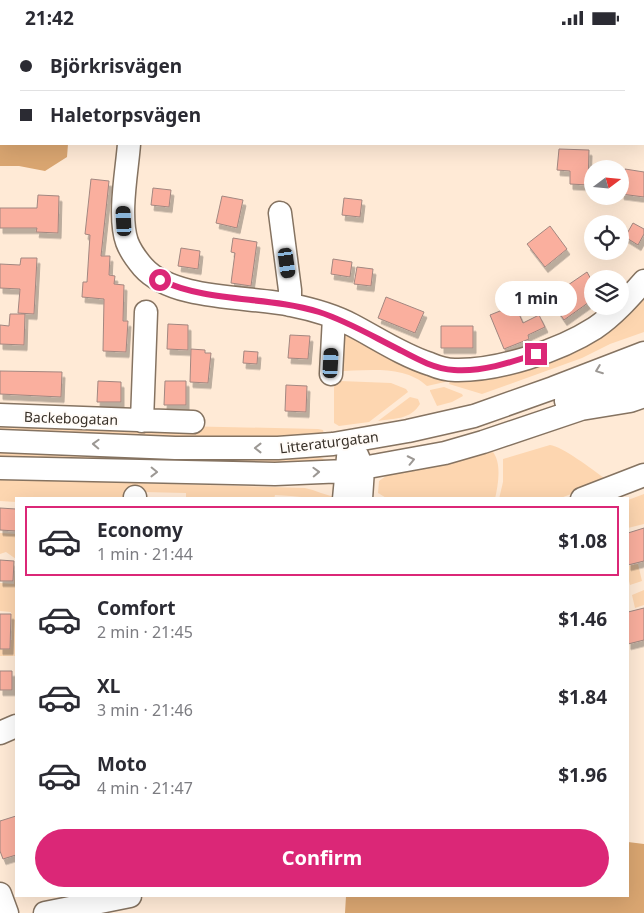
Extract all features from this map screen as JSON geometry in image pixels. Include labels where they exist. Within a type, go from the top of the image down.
[{"type":"street","points":[[129,145],[123,208],[125,234],[128,243],[144,267],[160,280],[185,289],[220,296],[290,305],[334,317],[428,364],[453,370],[482,369],[509,363],[572,341],[613,314],[644,281]]},
{"type":"street","points":[[280,213],[290,291],[290,305]]},
{"type":"street","points":[[142,421],[146,312]]},
{"type":"street","points":[[331,374],[334,317]]},
{"type":"street","name":"Litteraturgatan","points":[[0,468],[275,474],[354,470],[445,453],[483,428],[553,388],[644,353]]},
{"type":"street","points":[[483,428],[644,374]]},
{"type":"street","name":"Litteraturgatan","points":[[0,441],[174,448],[278,448],[350,441],[408,431],[483,428],[630,401],[644,396]]},
{"type":"street","name":"Backebogatan","points":[[0,415],[193,422]]},
{"type":"street","points":[[350,441],[361,497]]},
{"type":"street","points":[[345,497],[354,470]]},
{"type":"street","points":[[587,497],[644,475]]},
{"type":"street","points":[[0,733],[15,726]]},
{"type":"street","points":[[0,894],[7,913]]},
{"type":"street","points":[[45,913],[125,897]]},
{"type":"shaded area","points":[[0,145],[68,145],[67,157],[45,171],[19,166],[0,166]]},
{"type":"shaded area","points":[[644,290],[644,332],[610,344],[582,358],[482,394],[449,384],[453,376],[480,378],[597,315],[629,315],[629,298]]},
{"type":"shaded area","points":[[355,334],[448,375],[445,382],[427,386],[407,374],[384,370],[335,371],[341,337]]},
{"type":"shaded area","points":[[340,381],[391,383],[406,389],[408,392],[369,422],[339,426],[334,423],[334,385]]},
{"type":"shaded area","points":[[444,387],[463,396],[452,402],[437,406],[430,390]]},
{"type":"shaded area","points":[[410,397],[418,399],[420,404],[412,413],[407,416],[378,421]]},
{"type":"shaded area","points":[[0,422],[318,429],[323,430],[324,435],[230,439],[0,431]]},
{"type":"shaded area","points":[[550,445],[562,449],[604,478],[603,482],[563,497],[499,497],[503,482],[503,459]]},
{"type":"shaded area","points":[[0,451],[316,456],[329,461],[329,464],[0,460]]},
{"type":"shaded area","points":[[493,452],[498,462],[495,497],[385,497],[378,493],[379,481],[386,476]]},
{"type":"shaded area","points":[[0,479],[305,488],[337,497],[275,495],[274,497],[186,497],[186,493],[142,492],[129,497],[15,497],[15,502],[0,501]]},
{"type":"shaded area","points":[[644,494],[644,524],[629,528],[629,500]]},
{"type":"shaded area","points":[[0,533],[15,534],[15,558],[6,552],[0,554]]},
{"type":"shaded area","points":[[638,564],[642,581],[630,585],[629,566]]},
{"type":"shaded area","points":[[15,572],[15,656],[0,656],[0,640],[12,640],[11,612],[0,611],[0,583],[14,584]]},
{"type":"shaded area","points":[[644,590],[644,605],[635,608],[632,595]]},
{"type":"shaded area","points":[[629,842],[644,844],[644,913],[345,913],[346,897],[629,897]]},
{"type":"building","points":[[559,149],[589,150],[589,160],[584,160],[584,185],[570,184],[570,171],[557,170]]},
{"type":"building","points":[[629,170],[644,172],[644,197],[629,195]]},
{"type":"building","points":[[91,179],[109,181],[101,256],[110,256],[109,275],[115,276],[114,284],[124,285],[123,321],[128,321],[126,352],[103,351],[104,299],[82,297],[83,282],[87,282],[90,235],[85,234]]},
{"type":"building","points":[[153,188],[171,190],[169,207],[151,205]]},
{"type":"building","points":[[38,195],[59,196],[58,233],[36,232],[37,228],[0,228],[0,208],[37,208]]},
{"type":"building","points":[[222,196],[243,200],[237,228],[216,223]]},
{"type":"building","points":[[344,198],[362,200],[360,217],[342,215]]},
{"type":"building","points":[[633,223],[644,229],[644,234],[638,245],[629,239],[629,230]]},
{"type":"building","points":[[550,226],[567,249],[545,267],[527,244]]},
{"type":"building","points":[[233,238],[257,242],[251,286],[231,283],[235,253],[231,252]]},
{"type":"building","points":[[181,248],[200,251],[198,269],[178,266]]},
{"type":"building","points":[[21,258],[37,258],[34,314],[18,313],[20,289],[0,288],[0,264],[20,265]]},
{"type":"building","points":[[333,259],[352,262],[350,277],[331,274]]},
{"type":"building","points":[[357,267],[373,269],[371,286],[354,284]]},
{"type":"building","points":[[584,274],[584,306],[564,320],[549,298]]},
{"type":"building","points":[[386,297],[424,312],[415,333],[378,318]]},
{"type":"building","points":[[515,305],[523,323],[539,315],[545,327],[528,335],[529,339],[504,349],[490,315]]},
{"type":"building","points":[[10,314],[25,314],[24,345],[0,344],[0,325],[9,326]]},
{"type":"building","points":[[168,324],[188,325],[188,350],[167,349]]},
{"type":"building","points":[[441,326],[473,326],[473,348],[441,348]]},
{"type":"building","points":[[290,335],[310,336],[308,359],[288,358]]},
{"type":"building","points":[[191,349],[205,350],[205,353],[211,353],[208,383],[190,382]]},
{"type":"building","points":[[244,351],[258,352],[257,364],[243,363]]},
{"type":"building","points":[[0,371],[62,372],[61,397],[0,394]]},
{"type":"building","points":[[98,381],[121,382],[121,402],[97,402]]},
{"type":"building","points":[[165,381],[186,381],[186,405],[164,405]]},
{"type":"building","points":[[286,385],[307,386],[306,412],[285,411]]},
{"type":"building","points":[[0,508],[15,509],[15,531],[0,530]]},
{"type":"building","points":[[644,528],[644,561],[629,565],[629,533]]},
{"type":"building","points":[[0,560],[14,561],[13,581],[0,581]]},
{"type":"building","points":[[644,608],[644,640],[629,644],[629,612]]},
{"type":"building","points":[[0,614],[11,614],[10,649],[0,649]]},
{"type":"building","points":[[0,671],[12,671],[12,690],[0,690]]},
{"type":"building","points":[[15,816],[15,855],[3,859],[0,851],[0,821]]},
{"type":"route","points":[[160,280],[185,289],[220,296],[290,305],[318,312],[351,325],[428,364],[453,370],[482,369],[536,354]]}]
